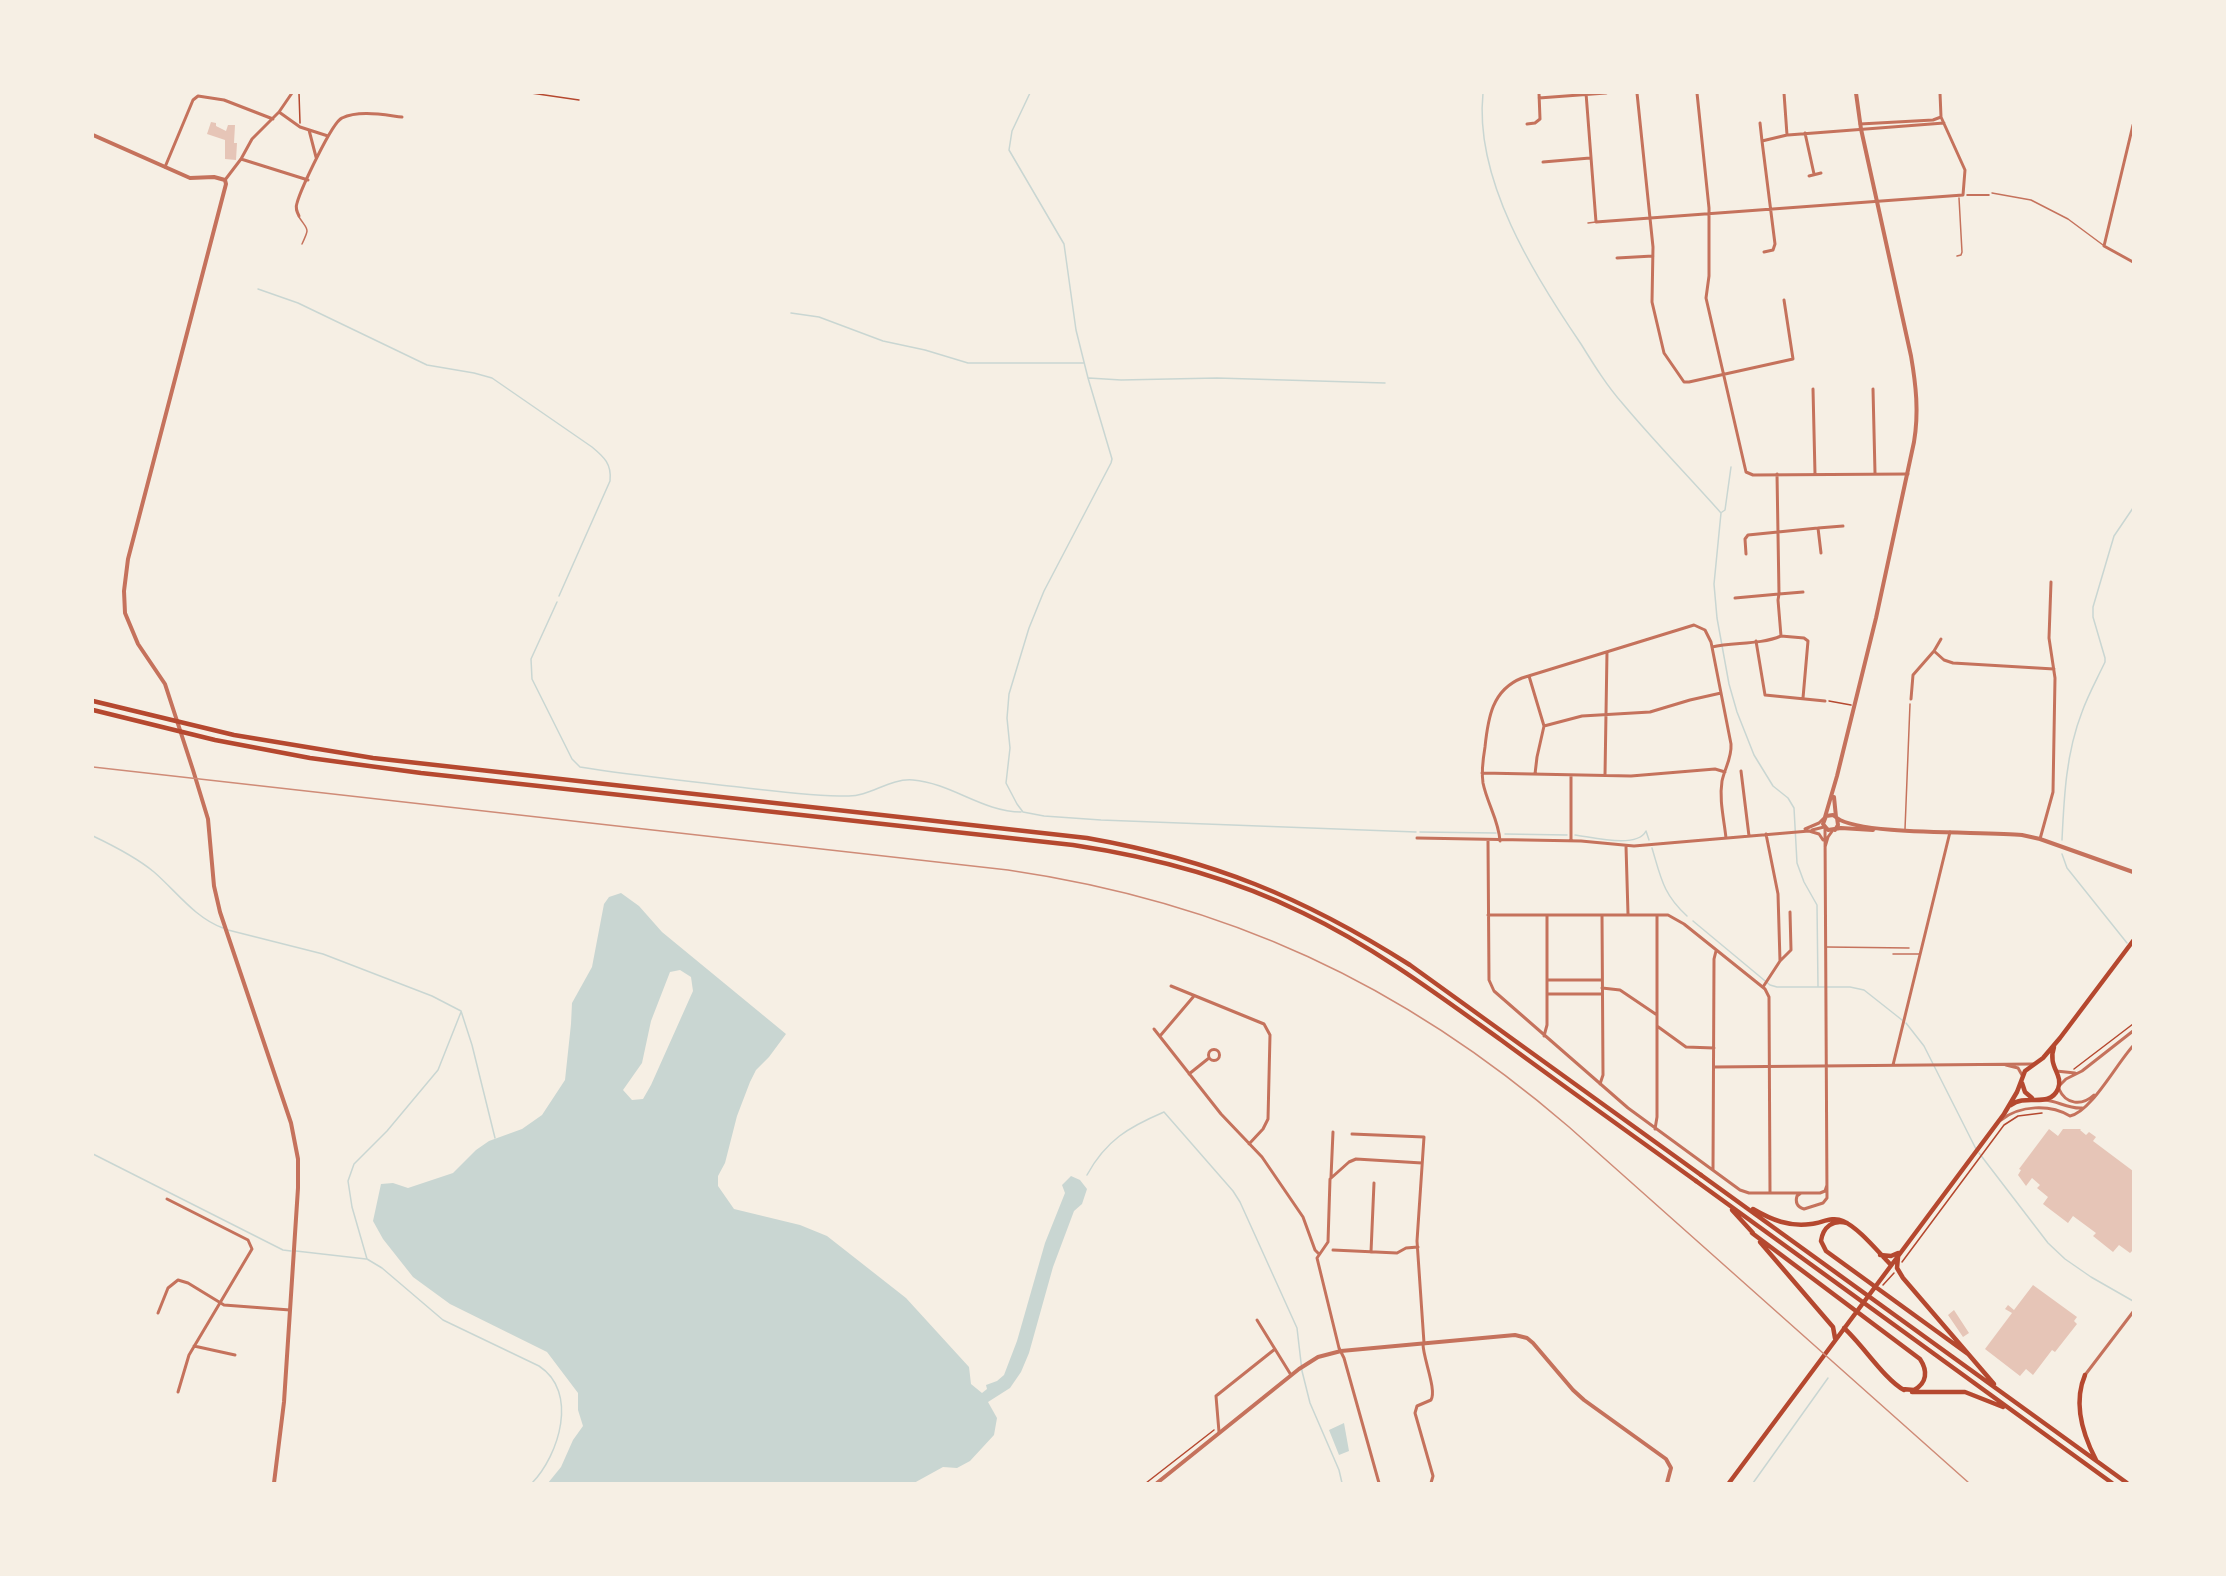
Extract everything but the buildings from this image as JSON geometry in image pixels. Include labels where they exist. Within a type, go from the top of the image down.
[{"type":"main road","points":[[93,701],[234,735],[373,758],[1087,838],[1127,845],[1211,867],[1299,901],[1410,964],[2127,1483]]},
{"type":"main road","points":[[93,710],[215,740],[321,759],[421,773],[1073,845],[1134,855],[1189,869],[1256,892],[1302,912],[1387,960],[2112,1483]]},
{"type":"main road","points":[[2004,1114],[2017,1092],[2026,1069],[2060,1038],[2133,941]]},
{"type":"main road","points":[[1729,1483],[1832,1343],[1881,1283],[1900,1252],[2012,1104],[2021,1099],[2039,1100],[2050,1097],[2058,1086],[2059,1078],[2052,1056],[2060,1038]]},
{"type":"main road","points":[[2034,1064],[2046,1064],[2055,1070]]},
{"type":"main road","points":[[2022,1077],[2025,1092],[2031,1098],[2039,1100]]},
{"type":"main road","points":[[1731,1197],[1768,1218],[1783,1223],[1808,1225],[1835,1219],[1847,1223],[1891,1265]]},
{"type":"main road","points":[[1726,1203],[1833,1327],[1835,1335],[1832,1343]]},
{"type":"main road","points":[[1847,1223],[1836,1222],[1825,1229],[1821,1241],[1826,1251],[1968,1354]]},
{"type":"main road","points":[[1752,1233],[1920,1359],[1926,1372],[1922,1384],[1914,1390],[1902,1389]]},
{"type":"main road","points":[[1880,1255],[1891,1256],[1900,1252]]},
{"type":"main road","points":[[1900,1252],[1897,1263],[1900,1274],[2003,1393]]},
{"type":"main road","points":[[1844,1328],[1902,1389],[1916,1393],[1965,1392],[2015,1413]]},
{"type":"main road","points":[[2085,1375],[2081,1391],[2081,1422],[2086,1440],[2098,1462]]},
{"type":"street","points":[[274,1483],[284,1402],[298,1159],[291,1124],[224,928],[214,886],[208,819],[194,770],[158,671],[130,630],[125,613],[124,591],[128,559],[224,193],[225,180],[255,136],[273,119],[292,93]]},
{"type":"street","points":[[1527,124],[1535,123],[1540,119],[1539,95],[1606,93]]},
{"type":"street","points":[[1637,93],[1653,256],[1652,303],[1666,356],[1684,382],[1793,359],[1784,300]]},
{"type":"street","points":[[1697,93],[1709,214],[1709,276],[1706,298],[1746,472],[1753,475],[1908,474]]},
{"type":"street","points":[[1784,93],[1787,135]]},
{"type":"street","points":[[1803,1193],[1797,1196],[1797,1203],[1801,1208],[1809,1208],[1825,1202],[1827,1185],[1827,947],[1822,823],[1855,705],[1908,474],[1918,417],[1911,356],[1860,127],[1856,93]]},
{"type":"street","points":[[1586,94],[1596,222],[1961,195],[1965,170],[1941,117],[1940,93]]},
{"type":"street","points":[[165,167],[193,100],[198,96],[224,100],[273,119]]},
{"type":"street","points":[[279,112],[300,127],[328,136]]},
{"type":"street","points":[[299,216],[296,204],[328,136],[342,118],[357,115],[402,117]]},
{"type":"street","points":[[1762,141],[1787,135],[1941,117]]},
{"type":"street","points":[[1760,123],[1775,246],[1773,250],[1764,252]]},
{"type":"street","points":[[1860,127],[1944,123]]},
{"type":"street","points":[[2133,125],[2104,246],[2133,262]]},
{"type":"street","points":[[309,130],[316,159]]},
{"type":"street","points":[[1804,133],[1814,174]]},
{"type":"street","points":[[93,135],[194,179],[214,177],[225,180]]},
{"type":"street","points":[[1543,162],[1590,158]]},
{"type":"street","points":[[241,159],[308,180]]},
{"type":"street","points":[[1809,176],[1821,173]]},
{"type":"street","points":[[1617,258],[1653,256]]},
{"type":"street","points":[[1814,389],[1815,474]]},
{"type":"street","points":[[1873,389],[1875,473]]},
{"type":"street","points":[[1777,474],[1780,636]]},
{"type":"street","points":[[1746,554],[1745,537],[1748,535],[1843,526]]},
{"type":"street","points":[[1818,528],[1821,553]]},
{"type":"street","points":[[2040,839],[2053,792],[2054,669],[2049,638],[2051,582]]},
{"type":"street","points":[[1735,598],[1803,592]]},
{"type":"street","points":[[1500,841],[1482,773],[1487,725],[1493,704],[1508,685],[1529,676],[1692,626],[1701,627],[1708,635],[1712,647],[1731,752],[1721,792],[1726,838]]},
{"type":"street","points":[[1712,647],[1780,636],[1804,638],[1808,641],[1803,698]]},
{"type":"street","points":[[1911,699],[1913,675],[1934,651],[1941,639]]},
{"type":"street","points":[[1756,641],[1765,695],[1825,701]]},
{"type":"street","points":[[1934,651],[1944,660],[1962,665],[2054,669]]},
{"type":"street","points":[[1605,775],[1607,652]]},
{"type":"street","points":[[1529,676],[1544,726],[1536,757],[1535,774]]},
{"type":"street","points":[[1544,726],[1582,716],[1650,712],[1721,693]]},
{"type":"street","points":[[1482,773],[1647,775],[1715,769],[1725,772]]},
{"type":"street","points":[[1741,771],[1749,836]]},
{"type":"street","points":[[1571,774],[1571,841]]},
{"type":"street","points":[[1825,854],[1828,837],[1838,825],[1833,800],[1837,776]]},
{"type":"street","points":[[1799,831],[1831,815],[1848,823],[1886,829]]},
{"type":"street","points":[[1417,838],[1571,841],[1626,846],[1824,828],[2017,835],[2040,839],[2133,872]]},
{"type":"street","points":[[1804,831],[1819,834],[1823,842]]},
{"type":"street","points":[[1893,1065],[1950,832]]},
{"type":"street","points":[[1766,834],[1778,894],[1780,962]]},
{"type":"street","points":[[1488,841],[1489,980],[1491,988],[1544,1036],[1655,1129],[1742,1191],[1823,1192],[1827,1185]]},
{"type":"street","points":[[1626,846],[1628,914]]},
{"type":"street","points":[[1764,986],[1791,950],[1790,912]]},
{"type":"street","points":[[1488,915],[1628,914],[1675,918],[1764,986],[1769,997],[1770,1193]]},
{"type":"street","points":[[1544,1036],[1547,1025],[1547,915]]},
{"type":"street","points":[[1600,1084],[1603,1075],[1602,915]]},
{"type":"street","points":[[1655,1129],[1657,1117],[1657,915]]},
{"type":"street","points":[[1713,1171],[1715,1165],[1714,959],[1716,951]]},
{"type":"street","points":[[1547,980],[1602,980]]},
{"type":"street","points":[[1171,986],[1264,1024],[1270,1035],[1268,1119],[1263,1129],[1249,1144]]},
{"type":"street","points":[[1602,988],[1620,990],[1657,1015]]},
{"type":"street","points":[[1547,994],[1602,994]]},
{"type":"street","points":[[1160,1036],[1194,996]]},
{"type":"street","points":[[1657,1026],[1685,1047],[1714,1048]]},
{"type":"street","points":[[1155,1029],[1221,1114],[1262,1157],[1303,1217],[1315,1250],[1319,1254]]},
{"type":"street","points":[[2100,1089],[2088,1101],[2077,1103],[2064,1098],[2058,1086],[2133,1031]]},
{"type":"street","points":[[1991,1131],[2006,1116],[2018,1111],[2045,1108],[2060,1110],[2072,1116],[2085,1107],[2133,1046]]},
{"type":"street","points":[[1189,1074],[1210,1058]]},
{"type":"street","points":[[1998,1064],[2016,1067],[2021,1071],[2022,1077]]},
{"type":"street","points":[[1714,1067],[2034,1064]]},
{"type":"street","points":[[2055,1070],[2065,1073],[2080,1072]]},
{"type":"street","points":[[2039,1100],[2056,1102],[2073,1108],[2085,1107]]},
{"type":"street","points":[[1333,1132],[1328,1242],[1319,1254],[1317,1265],[1379,1483]]},
{"type":"street","points":[[1352,1134],[1424,1137],[1418,1247],[1423,1356],[1433,1394],[1431,1400],[1417,1406],[1415,1413],[1433,1476],[1431,1483]]},
{"type":"street","points":[[1330,1179],[1353,1159],[1422,1163]]},
{"type":"street","points":[[1371,1252],[1374,1183]]},
{"type":"street","points":[[167,1199],[249,1242],[252,1250],[194,1346],[187,1360],[178,1392]]},
{"type":"street","points":[[1333,1250],[1396,1253],[1407,1248],[1418,1247]]},
{"type":"street","points":[[158,1313],[168,1288],[178,1280],[188,1283],[225,1305],[290,1310]]},
{"type":"street","points":[[2085,1375],[2133,1312]]},
{"type":"street","points":[[1257,1320],[1291,1375]]},
{"type":"street","points":[[1157,1483],[1219,1431],[1305,1364],[1318,1357],[1341,1351],[1511,1335],[1527,1338],[1579,1396],[1666,1459],[1671,1468],[1667,1483]]},
{"type":"street","points":[[194,1346],[235,1355]]},
{"type":"street","points":[[1219,1431],[1216,1396],[1275,1349]]},
{"type":"lane","points":[[1992,193],[2031,200],[2068,219],[2087,236],[2104,246]]},
{"type":"lane","points":[[1957,256],[1962,252],[1961,195]]},
{"type":"lane","points":[[299,216],[307,225],[308,231],[302,244]]},
{"type":"lane","points":[[1588,223],[1596,222]]},
{"type":"lane","points":[[1905,830],[1910,704]]},
{"type":"lane","points":[[1827,947],[1909,948]]},
{"type":"lane","points":[[1893,954],[1920,954]]},
{"type":"path","points":[[299,93],[300,127]]},
{"type":"path","points":[[531,93],[579,100]]},
{"type":"path","points":[[1961,195],[1990,195],[1992,193]]},
{"type":"path","points":[[1825,701],[1855,705]]},
{"type":"path","points":[[2070,1069],[2078,1067],[2133,1024]]},
{"type":"path","points":[[1899,1266],[2004,1125],[2013,1118],[2026,1114],[2048,1113]]},
{"type":"path","points":[[1881,1283],[1896,1270]]},
{"type":"path","points":[[1146,1483],[1206,1435],[1219,1431]]},
{"type":"shaded area","points":[[621,893],[639,906],[662,932],[786,1034],[756,1070],[750,1082],[737,1116],[725,1163],[718,1176],[718,1186],[734,1209],[800,1225],[827,1236],[906,1298],[969,1367],[971,1384],[982,1393],[987,1389],[986,1385],[997,1381],[1004,1375],[1017,1341],[1045,1243],[1065,1193],[1062,1185],[1071,1176],[1080,1180],[1087,1189],[1082,1204],[1074,1211],[1053,1267],[1029,1353],[1021,1372],[1010,1388],[988,1402],[997,1418],[994,1435],[970,1461],[957,1468],[943,1467],[914,1483],[548,1483],[561,1467],[573,1440],[583,1426],[578,1410],[578,1393],[547,1352],[450,1304],[413,1277],[383,1239],[373,1221],[381,1184],[393,1183],[408,1188],[453,1173],[476,1150],[489,1141],[522,1129],[542,1115],[565,1080],[572,1003],[592,967],[604,904],[609,897]],"holes":[[[680,970],[691,977],[693,991],[651,1085],[643,1099],[632,1100],[623,1090],[642,1063],[651,1021],[670,972]]]},
{"type":"shaded area","points":[[1344,1423],[1349,1451],[1339,1455],[1329,1430]]},
{"type":"waterway","points":[[1030,93],[1012,131],[1009,150],[1064,244],[1076,330],[1112,459],[1044,591],[1029,628],[1009,694],[1007,718],[1010,748],[1006,783],[1023,812],[1044,816],[1416,832]]},
{"type":"waterway","points":[[1483,93],[1483,126],[1488,159],[1511,225],[1527,257],[1563,317],[1612,390],[1721,513],[1714,584],[1717,618],[1729,684],[1754,755],[1773,786],[1788,798],[1794,808],[1797,863],[1804,882],[1817,905],[1818,987],[1850,987],[1864,990],[1902,1020]]},
{"type":"waterway","points":[[258,289],[298,303],[427,365],[492,378],[600,454],[610,470],[610,481],[559,596]]},
{"type":"waterway","points":[[791,313],[819,317],[883,341],[925,350],[968,363],[1084,363]]},
{"type":"waterway","points":[[1089,378],[1121,380],[1217,378],[1385,383]]},
{"type":"waterway","points":[[1722,512],[1725,510],[1731,467]]},
{"type":"waterway","points":[[2062,840],[2065,791],[2072,743],[2084,706],[2105,662],[2093,617],[2093,607],[2114,536],[2133,508]]},
{"type":"waterway","points":[[557,602],[531,659],[532,679],[572,759],[580,767],[729,786],[832,796],[855,796],[896,782],[913,780],[941,786],[993,807],[1021,812]]},
{"type":"waterway","points":[[1575,835],[1624,841],[1634,840],[1646,831],[1649,840]]},
{"type":"waterway","points":[[1420,832],[1496,833]]},
{"type":"waterway","points":[[1505,834],[1567,835]]},
{"type":"waterway","points":[[93,836],[125,852],[147,867],[195,911],[223,928]]},
{"type":"waterway","points":[[1652,848],[1668,893],[1687,916]]},
{"type":"waterway","points":[[2062,854],[2067,868],[2127,943]]},
{"type":"waterway","points":[[1693,921],[1770,985],[1817,987]]},
{"type":"waterway","points":[[228,930],[323,954],[432,996],[461,1011],[472,1045],[495,1138]]},
{"type":"waterway","points":[[461,1012],[438,1070],[387,1131],[354,1164],[348,1181],[352,1207],[367,1259],[382,1268],[443,1320],[539,1366],[551,1377],[559,1391],[561,1424],[550,1457],[532,1483]]},
{"type":"waterway","points":[[1906,1023],[1924,1046],[1976,1149]]},
{"type":"waterway","points":[[1087,1175],[1110,1144],[1129,1129],[1164,1112],[1233,1191],[1297,1328],[1302,1371],[1310,1403],[1339,1470],[1342,1483]]},
{"type":"waterway","points":[[1979,1153],[2048,1243],[2065,1259],[2091,1277],[2133,1301]]},
{"type":"waterway","points":[[93,1154],[283,1250],[291,1251]]},
{"type":"waterway","points":[[296,1251],[366,1259]]},
{"type":"waterway","points":[[1753,1483],[1828,1378]]},
{"type":"railway","points":[[93,767],[1008,870],[1088,884],[1164,903],[1237,927],[1308,956],[1376,991],[1442,1031],[1506,1076],[1569,1127],[1969,1483]]}]
